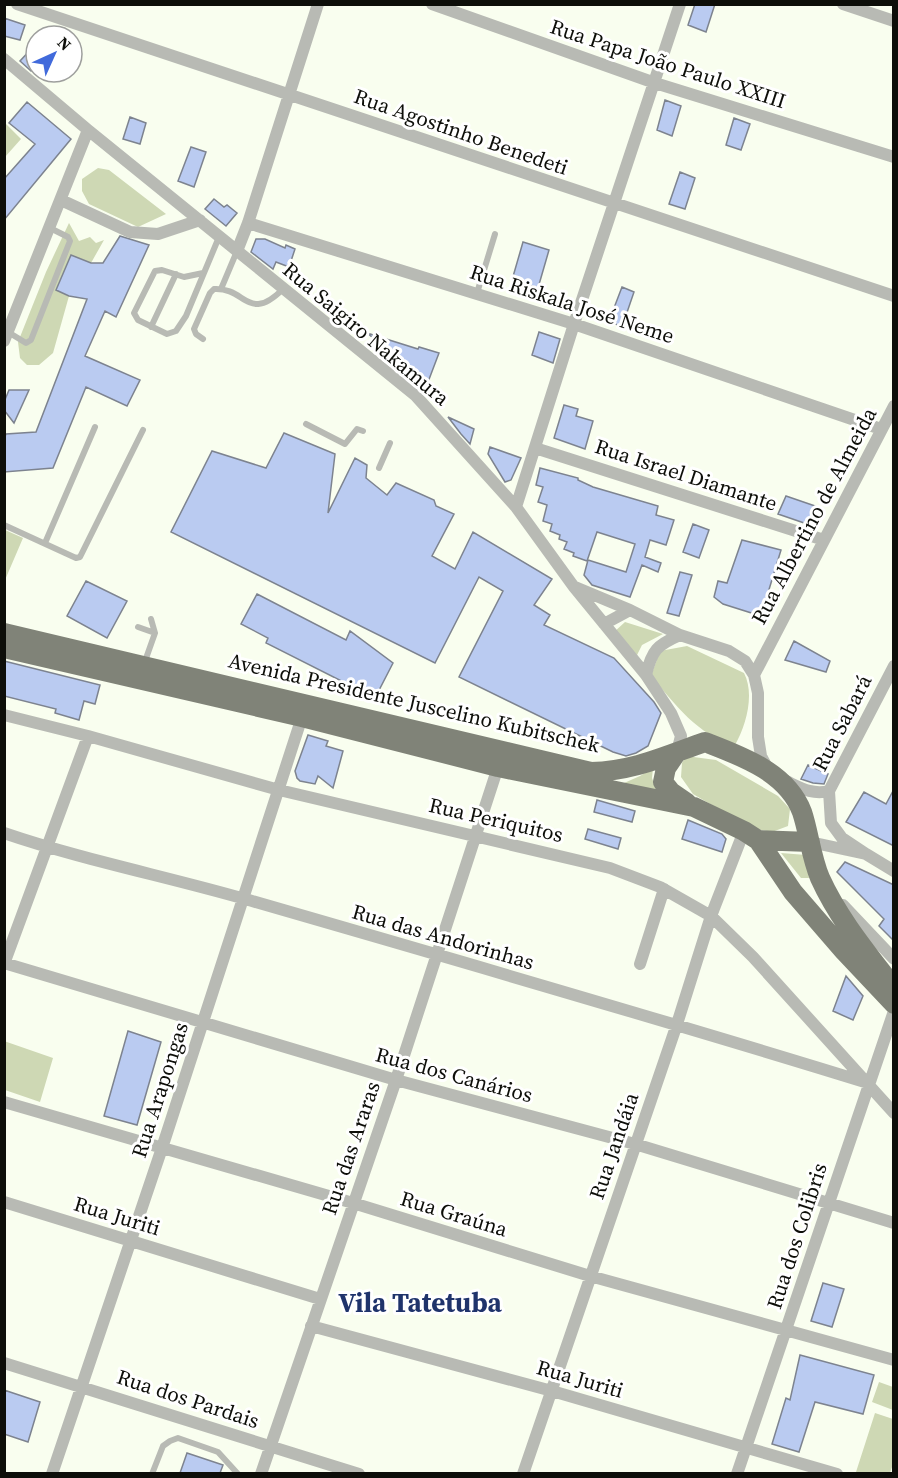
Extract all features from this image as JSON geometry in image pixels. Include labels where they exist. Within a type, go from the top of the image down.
[{"type":"main road","name":"Avenida Presidente Juscelino Kubitschek","points":[[4,633],[591,772],[614,772],[637,767],[705,742],[742,756],[793,793],[802,812],[819,877],[843,919],[894,988]]},
{"type":"main road","name":"Avenida Presidente Juscelino Kubitschek","points":[[4,648],[302,717],[498,766],[694,807],[751,836]]},
{"type":"main road","points":[[677,752],[666,768],[663,782],[670,792],[694,807]]},
{"type":"main road","points":[[751,836],[810,842]]},
{"type":"main road","points":[[751,836],[793,892],[894,1004]]},
{"type":"street","name":"Rua Agostinho Benedeti","points":[[16,4],[894,296]]},
{"type":"street","points":[[237,251],[318,4]]},
{"type":"street","name":"Rua Papa João Paulo XXIII","points":[[432,4],[655,83],[894,156]]},
{"type":"street","points":[[516,507],[574,324],[681,4]]},
{"type":"street","points":[[843,4],[894,21]]},
{"type":"street","name":"Rua Saigiro Nakamura","points":[[4,59],[415,396],[516,507],[574,587],[646,675],[671,712],[681,736],[677,752]]},
{"type":"street","points":[[6,337],[88,130]]},
{"type":"street","points":[[61,200],[130,232],[158,234],[200,220]]},
{"type":"street","name":"Rua Riskala José Neme","points":[[248,223],[574,324],[881,429]]},
{"type":"street","name":"Rua Albertino de Almeida","points":[[754,675],[894,406]]},
{"type":"street","name":"Rua Israel Diamante","points":[[535,448],[824,540]]},
{"type":"street","points":[[574,587],[630,610],[680,635],[729,651],[745,661],[754,675],[758,693],[758,737],[761,756],[771,775],[810,792],[819,794],[829,791]]},
{"type":"street","points":[[604,624],[630,610]]},
{"type":"street","points":[[646,675],[650,656],[664,642],[680,635]]},
{"type":"street","name":"Rua Albertino de Almeida","points":[[745,661],[769,644]]},
{"type":"street","name":"Rua Sabará","points":[[894,666],[829,791],[831,824],[842,838],[894,871]]},
{"type":"street","name":"Rua Periquitos","points":[[4,715],[88,736],[279,790],[610,868],[664,889],[711,916],[753,957],[894,1113]]},
{"type":"street","name":"Rua Arapongas","points":[[52,1473],[162,1148],[302,717]]},
{"type":"street","points":[[5,963],[88,736]]},
{"type":"street","name":"Rua das Araras","points":[[261,1473],[396,1080],[498,766]]},
{"type":"street","name":"Rua das Andorinhas","points":[[4,833],[48,848],[242,898],[677,1024],[869,1084]]},
{"type":"street","name":"Rua Jandáia","points":[[523,1473],[677,1024],[711,916],[751,836]]},
{"type":"street","points":[[810,842],[866,854]]},
{"type":"street","points":[[819,877],[894,959]]},
{"type":"street","points":[[640,964],[664,889]]},
{"type":"street","name":"Rua dos Canários","points":[[5,963],[396,1080],[635,1144],[894,1223]]},
{"type":"street","name":"Rua dos Colibris","points":[[737,1473],[894,1011]]},
{"type":"street","name":"Rua Graúna","points":[[4,1102],[353,1203],[590,1276],[894,1360]]},
{"type":"street","name":"Rua Juriti","points":[[4,1202],[320,1299]]},
{"type":"street","name":"Rua Juriti","points":[[311,1326],[552,1391],[837,1473]]},
{"type":"street","name":"Rua dos Pardais","points":[[4,1363],[359,1473]]},
{"type":"lane","points":[[6,337],[26,343],[31,340],[70,241],[68,237],[50,228]]},
{"type":"lane","points":[[477,293],[495,234]]},
{"type":"lane","points":[[203,273],[184,277],[162,270],[155,271],[134,313],[138,320],[167,334],[176,331],[186,316],[219,236]]},
{"type":"lane","points":[[222,289],[237,251]]},
{"type":"lane","points":[[151,327],[176,274]]},
{"type":"lane","points":[[203,339],[196,334],[194,329],[214,289],[222,289],[254,305],[267,302],[283,289]]},
{"type":"lane","points":[[306,424],[345,444],[357,429],[363,431]]},
{"type":"lane","points":[[45,543],[95,427]]},
{"type":"lane","points":[[4,525],[76,558],[80,557],[143,430]]},
{"type":"lane","points":[[379,468],[390,443]]},
{"type":"lane","points":[[144,665],[155,633],[151,619]]},
{"type":"lane","points":[[138,627],[155,633]]},
{"type":"lane","points":[[152,1473],[163,1446],[178,1438],[218,1452],[238,1473]]},
{"type":"green space","points":[[5,123],[21,139],[4,157]]},
{"type":"green space","points":[[98,168],[109,170],[166,214],[138,227],[89,204],[82,191],[82,179]]},
{"type":"green space","points":[[69,223],[79,241],[90,237],[96,243],[104,240],[91,263],[71,255],[56,290],[69,296],[53,353],[39,365],[27,365],[20,358],[18,342],[46,272]]},
{"type":"green space","points":[[5,530],[23,538],[5,580]]},
{"type":"green space","points":[[625,622],[663,634],[642,645],[635,659],[613,633]]},
{"type":"green space","points":[[687,646],[744,673],[749,690],[748,710],[743,729],[735,745],[722,741],[698,727],[678,708],[651,676],[660,651]]},
{"type":"green space","points":[[686,756],[716,760],[778,796],[790,809],[788,826],[772,832],[751,828],[693,794],[681,777],[682,763]]},
{"type":"green space","points":[[653,768],[652,778],[658,795],[615,787],[640,776]]},
{"type":"green space","points":[[781,853],[806,855],[809,878],[801,878]]},
{"type":"green space","points":[[4,1041],[53,1058],[40,1102],[5,1090]]},
{"type":"green space","points":[[879,1382],[893,1387],[893,1410],[872,1402]]},
{"type":"green space","points":[[875,1413],[893,1419],[893,1464],[890,1473],[856,1472]]},
{"type":"building","points":[[695,4],[715,4],[706,32],[688,25]]},
{"type":"building","points":[[4,18],[24,25],[20,40],[4,36]]},
{"type":"building","points":[[665,100],[681,106],[672,136],[657,130]]},
{"type":"building","points":[[27,102],[71,139],[4,220],[4,179],[35,144],[9,123]]},
{"type":"building","points":[[130,117],[146,123],[140,144],[123,139]]},
{"type":"building","points":[[734,118],[750,124],[741,150],[726,145]]},
{"type":"building","points":[[191,147],[206,152],[194,187],[178,181]]},
{"type":"building","points":[[680,172],[695,178],[685,209],[669,204]]},
{"type":"building","points":[[214,199],[237,213],[226,226],[205,209]]},
{"type":"building","points":[[120,236],[149,245],[116,317],[105,311],[85,356],[140,380],[127,406],[86,387],[53,468],[4,472],[6,434],[36,432],[87,299],[69,296],[56,290],[71,255],[91,263],[103,263]]},
{"type":"building","points":[[256,239],[265,239],[285,248],[286,245],[295,249],[289,267],[276,262],[273,269],[251,252]]},
{"type":"building","points":[[523,242],[549,250],[538,288],[512,280]]},
{"type":"building","points":[[622,287],[634,292],[622,327],[609,321]]},
{"type":"building","points":[[539,332],[560,339],[553,363],[532,355]]},
{"type":"building","points":[[367,333],[439,353],[428,382],[410,375],[412,370]]},
{"type":"building","points":[[9,390],[29,390],[14,423],[4,410],[4,402]]},
{"type":"building","points":[[564,405],[578,409],[576,416],[593,421],[585,449],[554,438]]},
{"type":"building","points":[[448,417],[474,429],[470,444],[461,434]]},
{"type":"building","points":[[284,433],[335,454],[328,513],[355,458],[367,465],[366,478],[387,495],[396,483],[434,500],[436,506],[454,514],[432,556],[455,569],[473,532],[552,579],[534,605],[550,615],[544,625],[614,658],[654,702],[661,713],[648,746],[626,756],[613,752],[459,677],[503,591],[479,577],[435,663],[171,532],[212,451],[266,468]]},
{"type":"building","points":[[490,447],[521,458],[511,480],[505,482],[488,454]]},
{"type":"building","points":[[540,468],[578,478],[593,487],[658,506],[656,515],[674,520],[666,545],[650,540],[645,557],[661,563],[658,572],[642,565],[630,597],[592,585],[584,575],[588,560],[626,572],[635,544],[597,532],[587,561],[573,556],[574,553],[564,549],[567,542],[559,539],[560,535],[550,531],[552,524],[543,521],[547,505],[538,502],[543,487],[536,485]]},
{"type":"building","points":[[786,496],[818,507],[810,525],[778,514]]},
{"type":"building","points":[[693,524],[709,530],[699,558],[683,552]]},
{"type":"building","points":[[742,540],[781,550],[761,616],[723,604],[714,597],[718,581],[727,583]]},
{"type":"building","points":[[680,572],[692,575],[679,616],[667,613]]},
{"type":"building","points":[[86,581],[127,601],[107,638],[67,616]]},
{"type":"building","points":[[257,594],[346,640],[350,631],[393,663],[375,698],[266,643],[268,638],[241,624]]},
{"type":"building","points":[[794,641],[830,661],[826,672],[785,660]]},
{"type":"building","points":[[4,661],[100,685],[95,704],[84,701],[79,720],[55,713],[56,709],[4,696]]},
{"type":"building","points":[[308,735],[328,741],[326,746],[343,751],[333,788],[318,776],[315,784],[300,781],[297,778],[295,771]]},
{"type":"building","points":[[808,765],[828,774],[824,784],[801,779]]},
{"type":"building","points":[[894,789],[894,846],[846,822],[864,792],[886,804]]},
{"type":"building","points":[[597,800],[635,811],[632,822],[594,812]]},
{"type":"building","points":[[688,820],[722,834],[726,839],[722,852],[682,839]]},
{"type":"building","points":[[588,829],[621,838],[618,849],[585,839]]},
{"type":"building","points":[[845,862],[894,885],[894,941],[879,926],[884,919],[837,872]]},
{"type":"building","points":[[846,976],[863,996],[853,1020],[833,1011]]},
{"type":"building","points":[[128,1031],[161,1042],[137,1125],[104,1116]]},
{"type":"building","points":[[823,1283],[844,1289],[832,1327],[811,1321]]},
{"type":"building","points":[[800,1355],[874,1375],[863,1414],[815,1402],[799,1452],[772,1444],[786,1398],[790,1400]]},
{"type":"building","points":[[4,1390],[40,1402],[28,1442],[4,1434]]},
{"type":"building","points":[[187,1453],[223,1465],[220,1473],[180,1473]]},
{"type":"district","name":"Vila Tatetuba","points":[[420,1303]]}]
